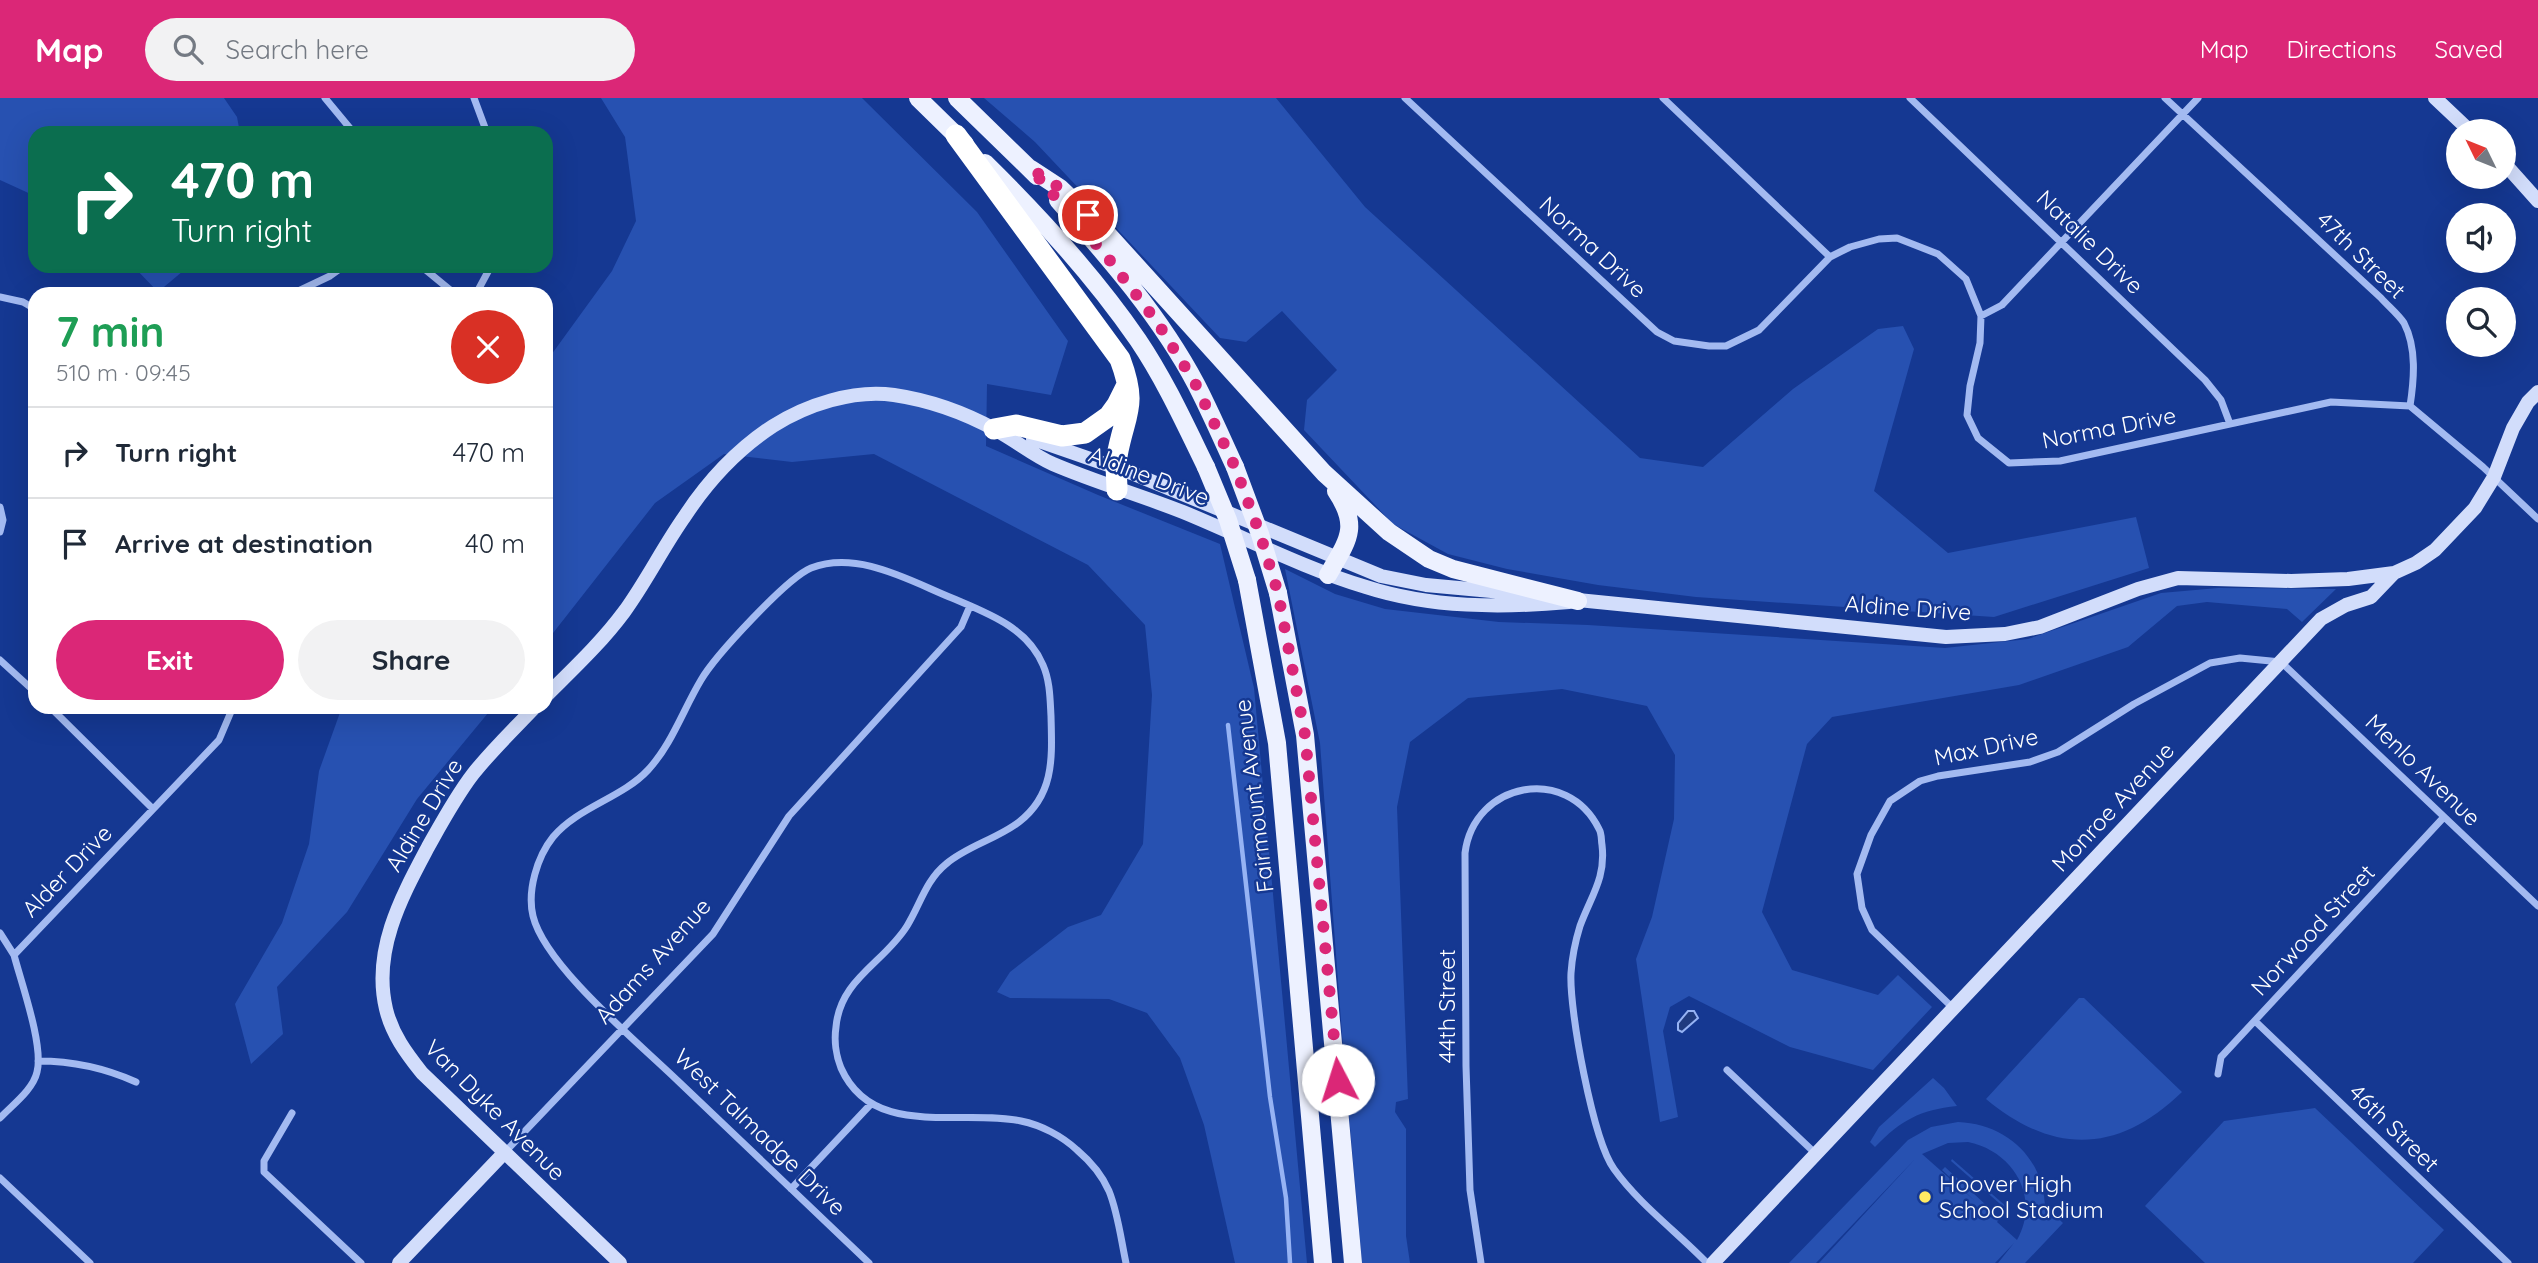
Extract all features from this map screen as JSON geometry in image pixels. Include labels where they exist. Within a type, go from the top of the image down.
[{"type":"highway","points":[[956,135],[1114,348],[1125,372],[1131,398],[1129,415],[1116,458],[1117,479]]},
{"type":"highway","points":[[994,429],[1016,425],[1062,436],[1085,433],[1109,416],[1127,385]]},
{"type":"main road","name":"Fairmount Avenue","points":[[918,98],[1022,200],[1087,272],[1139,341],[1177,405],[1228,520],[1247,580],[1277,744],[1323,1263]]},
{"type":"main road","points":[[957,98],[1031,169],[1108,258],[1157,322],[1195,383],[1235,467],[1260,534],[1278,593],[1305,735],[1353,1263]]},
{"type":"main road","points":[[2435,98],[2457,119]]},
{"type":"main road","points":[[1031,169],[1060,188],[1103,229],[1324,474],[1389,532],[1429,559],[1453,569],[1578,601]]},
{"type":"main road","points":[[2516,176],[2538,201]]},
{"type":"main road","name":"Monroe Avenue","points":[[1713,1263],[2321,619],[2346,605],[2371,597],[2394,573],[2435,550],[2475,508],[2494,477],[2512,428],[2528,402],[2538,393]]},
{"type":"main road","name":"Aldine Drive","points":[[553,689],[598,644],[625,611],[685,515],[714,478],[744,449],[774,426],[815,405],[853,396],[891,394],[935,404],[994,429],[1049,462],[1117,479],[1333,567],[1369,588],[1423,600],[1521,606],[1578,601],[1946,637],[2005,634],[2040,626],[2138,589],[2178,578],[2291,581],[2348,579],[2394,573]]},
{"type":"main road","name":"Aldine Drive","points":[[994,429],[1042,441],[1180,511],[1333,567]]},
{"type":"main road","points":[[1324,474],[1345,505],[1349,516],[1348,536],[1333,567]]},
{"type":"main road","name":"Aldine Drive","points":[[384,965],[388,934],[400,900],[446,814],[472,775],[497,745],[529,714]]},
{"type":"main road","name":"Van Dyke Avenue","points":[[384,965],[385,1007],[391,1028],[402,1049],[422,1073],[620,1263]]},
{"type":"main road","name":"Adams Avenue","points":[[399,1263],[504,1153]]},
{"type":"street","points":[[325,98],[348,126]]},
{"type":"street","points":[[474,98],[484,126]]},
{"type":"street","name":"Norma Drive","points":[[1405,98],[1657,332],[1674,341],[1726,346],[1759,330],[1830,257],[1850,247],[1879,239],[1898,238],[1938,254],[1966,279],[1981,316],[1980,342],[1970,386],[1967,415],[1978,438],[2009,463],[2060,461],[2331,402],[2410,406]]},
{"type":"street","points":[[1663,98],[1830,257]]},
{"type":"street","name":"Natalie Drive","points":[[1910,98],[2205,380],[2221,400],[2230,424]]},
{"type":"street","name":"47th Street","points":[[2165,98],[2381,298],[2403,323],[2411,342],[2414,380],[2410,406]]},
{"type":"street","points":[[1981,316],[2002,305],[2198,98]]},
{"type":"street","points":[[307,287],[334,273]]},
{"type":"street","points":[[430,273],[447,287]]},
{"type":"street","points":[[0,297],[28,305]]},
{"type":"street","points":[[2410,406],[2494,477],[2538,519]]},
{"type":"street","points":[[0,507],[3,520],[0,533]]},
{"type":"street","name":"West Talmadge Drive","points":[[869,1263],[624,1029],[555,959],[542,941],[532,915],[531,894],[540,859],[553,837],[567,824],[644,775],[668,745],[706,671],[779,591],[810,569],[839,563],[873,566],[1000,619],[1022,634],[1034,648],[1049,687],[1052,760],[1049,776],[1031,810],[1015,825],[961,853],[936,873],[908,926],[856,979],[845,995],[837,1015],[835,1034],[839,1064],[850,1084],[870,1105]]},
{"type":"street","name":"Adams Avenue","points":[[504,1153],[713,934],[789,816],[961,627],[970,606]]},
{"type":"street","name":"Max Drive","points":[[1954,1008],[1872,930],[1862,908],[1857,874],[1871,835],[1890,801],[1920,781],[2030,762],[2058,752],[2134,704],[2210,663],[2240,658],[2281,662]]},
{"type":"street","points":[[0,660],[28,686]]},
{"type":"street","name":"Menlo Avenue","points":[[2281,662],[2538,906]]},
{"type":"street","points":[[57,714],[153,809]]},
{"type":"street","name":"Alder Drive","points":[[14,955],[219,740],[230,714]]},
{"type":"street","name":"44th Street","points":[[1480,1263],[1470,1190],[1466,1066],[1465,853],[1472,826],[1491,803],[1510,794],[1535,788],[1554,790],[1577,800],[1600,831],[1604,860],[1598,886],[1580,927],[1571,972],[1573,1015],[1599,1137],[1612,1167],[1707,1263]]},
{"type":"street","name":"Norwood Street","points":[[2218,1074],[2221,1057],[2444,817]]},
{"type":"street","points":[[0,933],[14,955],[33,1024],[38,1061],[37,1074],[28,1089],[0,1118]]},
{"type":"street","name":"46th Street","points":[[2255,1021],[2508,1263]]},
{"type":"street","points":[[38,1061],[61,1061],[110,1070],[136,1082]]},
{"type":"street","points":[[1727,1070],[1816,1154]]},
{"type":"street","points":[[790,1189],[870,1105],[894,1114],[914,1117],[993,1117],[1024,1122],[1048,1130],[1070,1143],[1095,1168],[1110,1193],[1126,1263]]},
{"type":"street","points":[[292,1113],[264,1161],[264,1172],[361,1263]]},
{"type":"street","points":[[0,1178],[90,1263]]},
{"type":"shaded area","points":[[0,98],[224,98],[237,117],[239,126],[28,126],[28,193],[0,180]]},
{"type":"shaded area","points":[[601,98],[862,98],[977,212],[1068,341],[1051,395],[987,384],[986,446],[1220,544],[1254,688],[1307,1263],[1235,1263],[1204,1125],[1180,1058],[1147,1013],[1109,999],[1010,998],[997,992],[1010,972],[1068,927],[1101,915],[1143,844],[1152,695],[1145,625],[1088,565],[874,454],[792,462],[724,454],[655,503],[553,633],[553,352],[612,271],[636,221],[625,137]]},
{"type":"shaded area","points":[[984,98],[1276,98],[1365,207],[1640,458],[1703,467],[1793,389],[1878,329],[1903,326],[1914,349],[1874,491],[1948,553],[2136,517],[2149,568],[1994,617],[1696,597],[1598,585],[1507,569],[1448,554],[1393,524],[1304,430],[1307,400],[1337,370],[1282,311],[1246,342],[1220,338],[1035,142]]},
{"type":"shaded area","points":[[140,273],[181,273],[164,287],[153,287]]},
{"type":"shaded area","points":[[1285,569],[1335,594],[1385,609],[1499,622],[1588,625],[1945,648],[2028,639],[2161,593],[2218,588],[2336,589],[2302,622],[2287,609],[2207,602],[2177,606],[2128,647],[2019,685],[1832,717],[1807,744],[1762,912],[1792,970],[1878,995],[1898,975],[1932,1007],[1873,1070],[1790,1047],[1689,996],[1670,1007],[1663,1031],[1678,1117],[1660,1122],[1636,959],[1652,917],[1674,819],[1675,755],[1647,706],[1562,689],[1468,698],[1410,742],[1397,807],[1408,1099],[1396,1102],[1395,1112],[1406,1129],[1406,1236],[1410,1263],[1362,1263],[1320,743]]},
{"type":"shaded area","points":[[339,714],[487,714],[417,799],[347,912],[277,987],[283,1034],[251,1064],[235,1004],[282,923],[309,844],[319,771]]},
{"type":"shaded area","points":[[2079,998],[2084,998],[2182,1092],[2134,1127],[2110,1136],[2085,1140],[2061,1138],[2036,1130],[2011,1117],[1986,1099]]},
{"type":"shaded area","points":[[1688,1011],[1694,1011],[1698,1018],[1682,1032],[1678,1030],[1678,1023]]},
{"type":"shaded area","points":[[1933,1078],[1957,1106],[1932,1110],[1912,1118],[1875,1147],[1870,1142],[1879,1127]]},
{"type":"shaded area","points":[[2315,1108],[2444,1230],[2413,1263],[2205,1263],[2145,1206],[2224,1121]]},
{"type":"shaded area","points":[[1958,1122],[1976,1124],[2008,1138],[2021,1148],[2031,1161],[2044,1193],[2045,1212],[2049,1210],[2063,1223],[2025,1263],[1998,1263],[2014,1243],[1995,1263],[1819,1263],[1916,1158],[1816,1263],[1789,1263],[1908,1140],[1931,1127]],"holes":[[[1968,1142],[1984,1147],[2010,1166],[2024,1192],[2024,1224],[2017,1240],[1997,1222],[2000,1218],[1945,1167],[1942,1170],[1975,1201],[1922,1154],[1948,1143]]]},
{"type":"shaded area","points":[[1952,1159],[2008,1208],[2007,1210],[1951,1161]]},
{"type":"waterway","points":[[1228,725],[1270,1097],[1286,1198],[1290,1263]]},
{"type":"place","name":"Hoover High School Stadium","points":[[1925,1197]]},
{"type":"route","points":[[1088,215],[1060,188],[1031,169],[1108,258],[1141,301],[1195,383],[1235,467],[1278,593],[1305,735],[1338,1080]]}]
